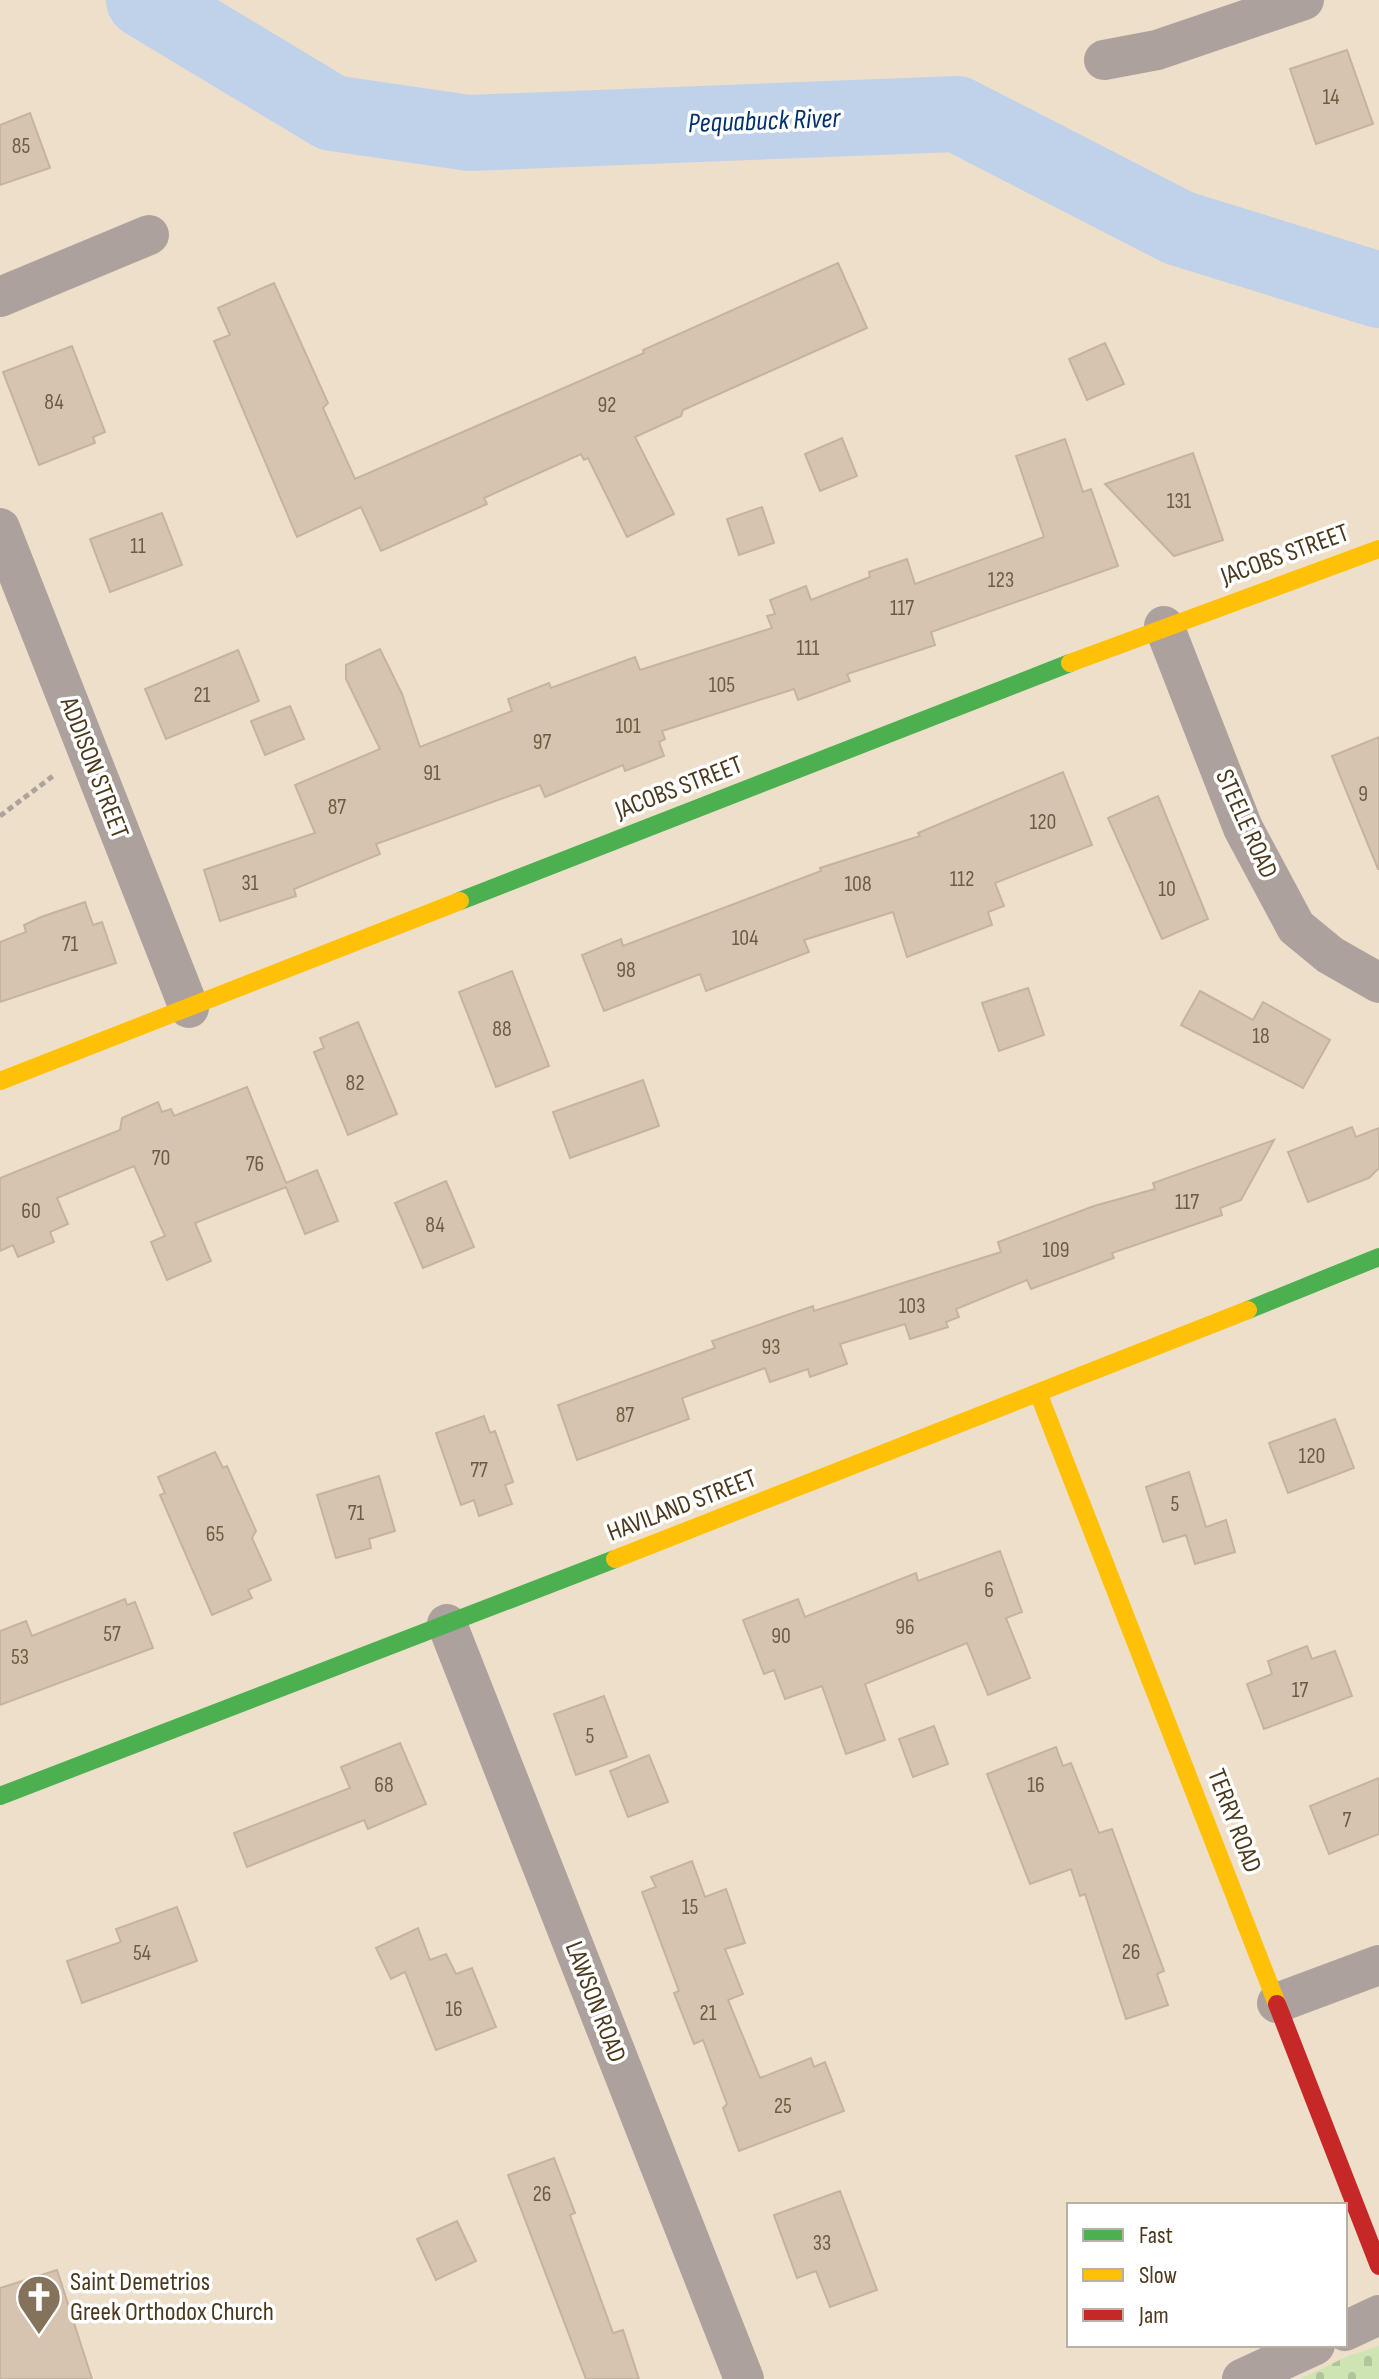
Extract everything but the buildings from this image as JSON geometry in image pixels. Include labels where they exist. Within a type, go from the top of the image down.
[{"type":"street","points":[[1104,60],[1157,50],[1304,0]]},
{"type":"street","points":[[0,297],[149,235]]},
{"type":"street","name":"ADDISON STREET","points":[[0,528],[189,1008]]},
{"type":"street","name":"JACOBS STREET","points":[[0,1081],[1164,626],[1379,549]]},
{"type":"street","name":"STEELE ROAD","points":[[1164,626],[1243,828],[1296,927],[1330,955],[1379,983]]},
{"type":"street","name":"HAVILAND STREET","points":[[0,1796],[1039,1395],[1379,1257]]},
{"type":"street","name":"TERRY ROAD","points":[[1039,1395],[1379,2266]]},
{"type":"street","name":"LAWSON ROAD","points":[[447,1624],[744,2379]]},
{"type":"street","points":[[1277,2003],[1379,1965]]},
{"type":"street","points":[[1347,2330],[1379,2315]]},
{"type":"street","points":[[1242,2379],[1311,2347]]},
{"type":"path","points":[[0,816],[56,773]]},
{"type":"green space","points":[[1379,2346],[1379,2379],[1300,2379],[1348,2356]]},
{"type":"waterway","name":"Pequabuck River","points":[[144,0],[332,113],[469,133],[957,114],[1179,228],[1379,290]]},
{"type":"traffic: fast","points":[[460,901],[1070,663]]},
{"type":"traffic: fast","points":[[1248,1310],[1379,1257]]},
{"type":"traffic: fast","points":[[0,1796],[615,1559]]},
{"type":"traffic: slow","points":[[1070,663],[1379,549]]},
{"type":"traffic: slow","points":[[0,1081],[460,901]]},
{"type":"traffic: slow","points":[[615,1559],[1248,1310]]},
{"type":"traffic: slow","points":[[1039,1395],[1277,2004]]},
{"type":"traffic: jam","points":[[1277,2004],[1379,2266]]},
{"type":"place","name":"Saint Demetrios Greek Orthodox Church","points":[[39,2336]]}]
